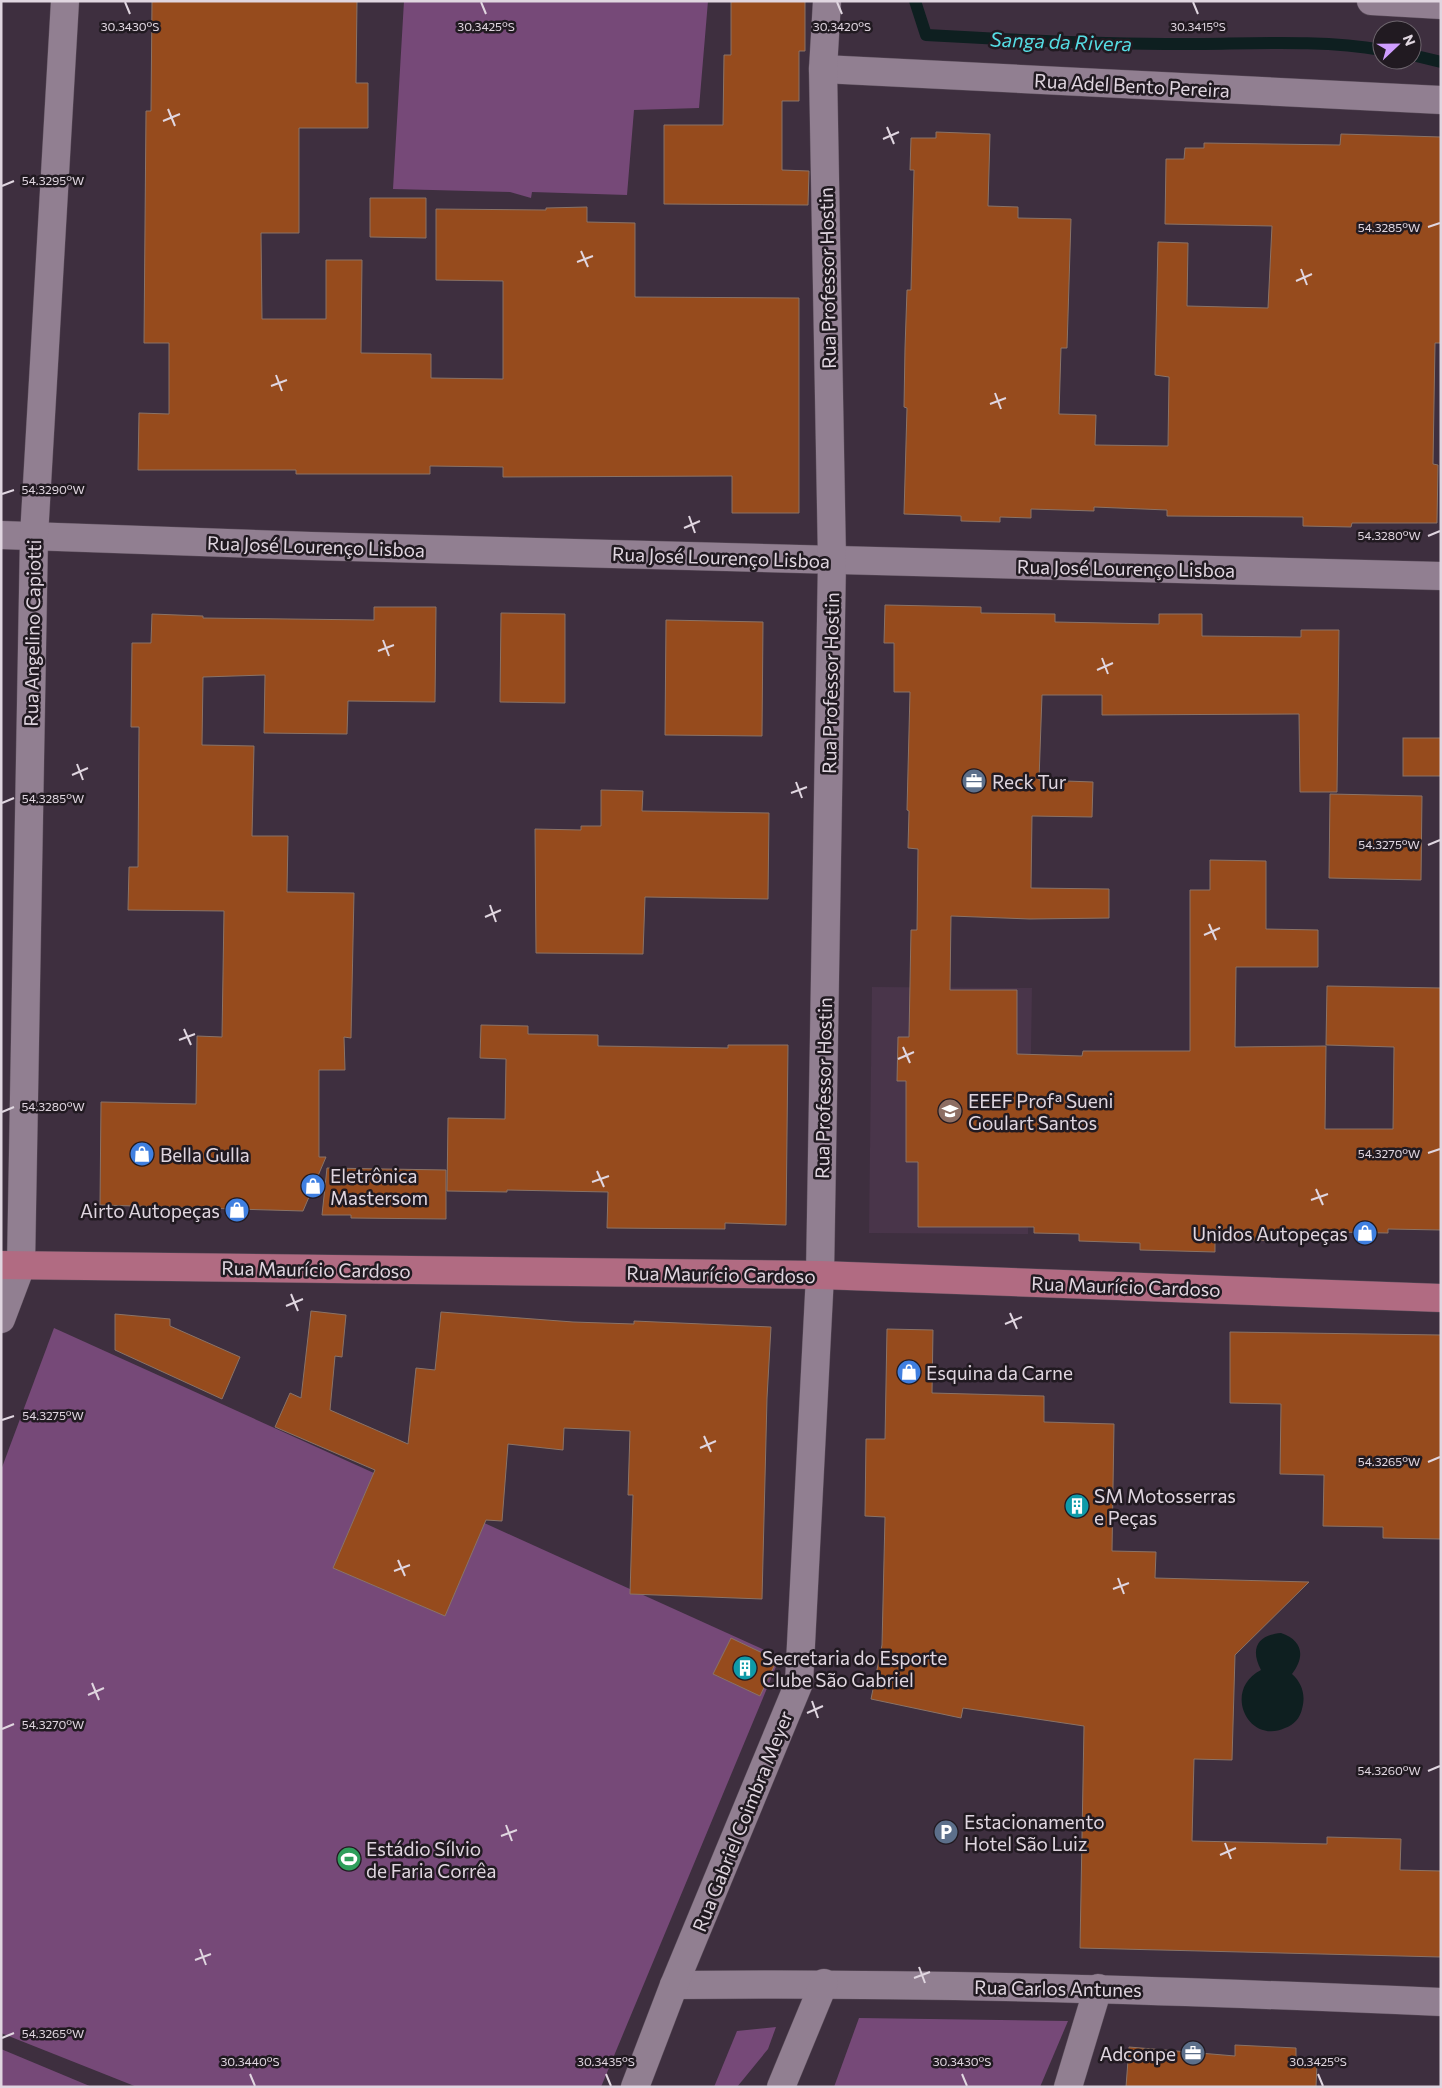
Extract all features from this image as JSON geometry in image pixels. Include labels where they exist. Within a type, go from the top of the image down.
[{"type":"main road","name":"Rua Maurício Cardoso","points":[[11,1265],[820,1275],[1441,1298]]},
{"type":"street","name":"Rua Angelino Capiotti","points":[[1,1319],[11,1265],[34,536],[65,1]]},
{"type":"street","name":"Rua Professor Hostin","points":[[820,1275],[832,560],[823,69],[827,1]]},
{"type":"street","points":[[1371,1],[1441,5]]},
{"type":"street","name":"Rua Adel Bento Pereira","points":[[823,69],[1441,100]]},
{"type":"street","name":"Rua José Lourenço Lisboa","points":[[1,535],[321,547],[1441,576]]},
{"type":"street","name":"Rua Gabriel Coimbra Meyer","points":[[635,2087],[674,1985],[799,1683],[820,1275]]},
{"type":"street","points":[[781,2087],[824,1983]]},
{"type":"street","name":"Rua Carlos Antunes","points":[[674,1985],[824,1983],[1098,1988],[1441,2002]]},
{"type":"street","points":[[1068,2087],[1098,1988]]},
{"type":"shaded area","points":[[404,1],[708,1],[699,108],[634,110],[627,195],[532,192],[531,198],[510,192],[393,189]]},
{"type":"shaded area","name":"EEEF Profª Sueni Goulart Santos","points":[[872,987],[1032,988],[1028,1234],[869,1233]]},
{"type":"shaded area","name":"Estádio Sílvio de Faria Corrêa","points":[[54,1328],[780,1657],[601,2087],[137,2087],[1,2033],[1,1470]]},
{"type":"shaded area","points":[[1281,1633],[1294,1640],[1300,1649],[1299,1661],[1292,1674],[1298,1681],[1304,1699],[1300,1715],[1294,1723],[1288,1727],[1272,1731],[1260,1729],[1244,1713],[1242,1702],[1243,1690],[1249,1679],[1261,1670],[1256,1656],[1258,1644],[1266,1637]]},
{"type":"shaded area","points":[[859,2018],[1068,2021],[1040,2087],[834,2087]]},
{"type":"shaded area","points":[[776,2027],[768,2049],[737,2087],[714,2087],[737,2031]]},
{"type":"shaded area","points":[[1,2049],[92,2087],[1,2087]]},
{"type":"building","points":[[152,1],[357,1],[356,83],[368,83],[368,128],[299,128],[299,233],[261,233],[262,319],[326,319],[326,260],[362,260],[361,353],[431,354],[431,378],[503,379],[503,281],[436,280],[436,209],[546,210],[546,208],[587,207],[587,222],[635,223],[635,297],[799,298],[799,513],[732,513],[732,476],[503,477],[503,467],[430,466],[430,474],[296,474],[296,470],[138,470],[139,413],[169,414],[169,343],[144,343],[146,111],[151,111]]},
{"type":"building","points":[[731,1],[805,1],[805,51],[799,51],[799,101],[782,101],[782,170],[809,171],[808,205],[664,204],[664,125],[723,125],[724,55],[731,55]]},
{"type":"building","points":[[936,132],[990,134],[988,206],[1018,207],[1018,218],[1071,219],[1067,348],[1061,348],[1059,414],[1096,415],[1095,445],[1168,446],[1169,377],[1155,375],[1158,242],[1188,243],[1187,306],[1268,308],[1272,226],[1165,224],[1166,159],[1184,159],[1185,148],[1204,148],[1204,143],[1340,145],[1341,134],[1441,137],[1441,343],[1435,343],[1433,464],[1438,465],[1437,523],[1352,523],[1351,527],[1303,526],[1303,517],[1167,516],[1167,510],[1094,507],[1094,511],[1031,509],[1031,518],[1000,517],[1000,522],[961,521],[961,516],[904,514],[907,408],[904,407],[905,348],[907,290],[911,290],[914,170],[910,170],[911,138],[936,138]]},
{"type":"building","points":[[370,198],[426,198],[426,238],[370,237]]},
{"type":"building","points":[[885,605],[981,607],[981,613],[1055,614],[1055,622],[1159,624],[1159,614],[1202,614],[1202,636],[1301,637],[1301,630],[1339,630],[1337,792],[1300,792],[1299,714],[1102,715],[1102,695],[1042,695],[1039,780],[1093,782],[1092,817],[1032,816],[1031,888],[1109,889],[1109,918],[1030,919],[951,916],[950,990],[1017,990],[1017,1054],[1082,1056],[1083,1051],[1190,1051],[1190,890],[1210,890],[1210,860],[1266,861],[1266,929],[1318,930],[1318,967],[1236,967],[1235,1047],[1326,1046],[1325,1129],[1393,1129],[1394,1047],[1326,1045],[1327,986],[1441,988],[1441,1230],[1388,1229],[1388,1233],[1280,1231],[1280,1241],[1215,1239],[1215,1252],[1140,1250],[1140,1243],[1079,1241],[1079,1234],[1034,1233],[1034,1227],[918,1227],[918,1162],[906,1162],[906,1081],[897,1081],[898,1037],[909,1037],[911,930],[917,930],[918,849],[908,848],[910,692],[894,692],[894,643],[884,643]]},
{"type":"building","points":[[374,607],[436,607],[435,702],[348,701],[347,734],[264,733],[265,675],[203,677],[202,745],[254,746],[252,836],[288,836],[287,892],[354,893],[351,1038],[344,1037],[345,1070],[319,1070],[319,1157],[326,1157],[303,1211],[100,1205],[101,1102],[196,1104],[197,1036],[222,1037],[224,911],[128,910],[129,867],[138,867],[139,727],[131,727],[132,643],[151,643],[152,614],[203,616],[203,618],[374,620]]},
{"type":"building","points":[[501,613],[565,614],[565,703],[500,702]]},
{"type":"building","points":[[666,620],[763,622],[762,736],[665,735]]},
{"type":"building","points":[[1403,738],[1441,738],[1441,776],[1403,776]]},
{"type":"building","points":[[601,790],[643,791],[642,811],[769,813],[768,899],[645,897],[643,954],[536,953],[535,829],[581,830],[581,826],[601,826]]},
{"type":"building","points":[[1330,794],[1422,796],[1421,880],[1329,878]]},
{"type":"building","points":[[481,1025],[528,1026],[528,1034],[598,1035],[598,1046],[728,1048],[728,1045],[788,1045],[786,1225],[725,1223],[725,1229],[607,1228],[608,1192],[447,1191],[448,1118],[505,1119],[506,1059],[480,1058]]},
{"type":"building","points":[[327,1168],[446,1170],[446,1219],[351,1218],[351,1215],[322,1215]]},
{"type":"building","points":[[311,1311],[346,1315],[342,1357],[335,1356],[330,1410],[408,1444],[416,1368],[435,1370],[441,1312],[573,1322],[634,1324],[634,1321],[771,1327],[767,1398],[762,1599],[630,1594],[633,1495],[628,1495],[630,1431],[564,1428],[563,1450],[508,1444],[502,1521],[486,1520],[445,1616],[333,1568],[375,1470],[275,1427],[290,1393],[301,1398]]},
{"type":"building","points":[[115,1314],[170,1319],[170,1326],[240,1357],[222,1399],[115,1350]]},
{"type":"building","points":[[887,1329],[933,1330],[932,1393],[1044,1396],[1044,1422],[1114,1424],[1112,1551],[1156,1552],[1155,1578],[1309,1582],[1235,1655],[1232,1760],[1194,1759],[1192,1841],[1327,1844],[1327,1837],[1401,1839],[1400,1870],[1441,1871],[1441,1957],[1080,1948],[1084,1726],[963,1708],[961,1718],[871,1699],[882,1645],[885,1517],[865,1516],[866,1439],[885,1439]]},
{"type":"building","points":[[1230,1332],[1441,1335],[1441,1539],[1383,1538],[1383,1527],[1323,1526],[1324,1475],[1280,1474],[1281,1404],[1230,1403]]},
{"type":"building","points":[[731,1638],[777,1660],[760,1696],[713,1674]]},
{"type":"building","points":[[1235,2045],[1296,2048],[1296,2061],[1317,2063],[1316,2087],[1126,2087],[1129,2047],[1235,2056]]},
{"type":"waterway","name":"Sanga da Rivera","points":[[915,1],[926,35],[1120,43],[1309,43],[1372,49]]},
{"type":"waterway","name":"Sanga da Rivera","points":[[1422,57],[1441,62]]},
{"type":"place","name":"Reck Tur","points":[[974,781]]},
{"type":"place","name":"EEEF Profª Sueni Goulart Santos","points":[[950,1111]]},
{"type":"place","name":"Bella Gulla","points":[[142,1154]]},
{"type":"place","name":"Eletrônica Mastersom","points":[[313,1186]]},
{"type":"place","name":"Airto Autopeças","points":[[237,1210]]},
{"type":"place","name":"Unidos Autopeças","points":[[1365,1233]]},
{"type":"place","name":"Esquina da Carne","points":[[909,1372]]},
{"type":"place","name":"SM Motosserras e Peças","points":[[1077,1506]]},
{"type":"place","name":"Secretaria do Esporte Clube São Gabriel","points":[[745,1668]]},
{"type":"place","name":"Estacionamento Hotel São Luiz","points":[[946,1832]]},
{"type":"place","name":"Estádio Sílvio de Faria Corrêa","points":[[349,1859]]},
{"type":"place","name":"Adconpe","points":[[1193,2053]]}]
